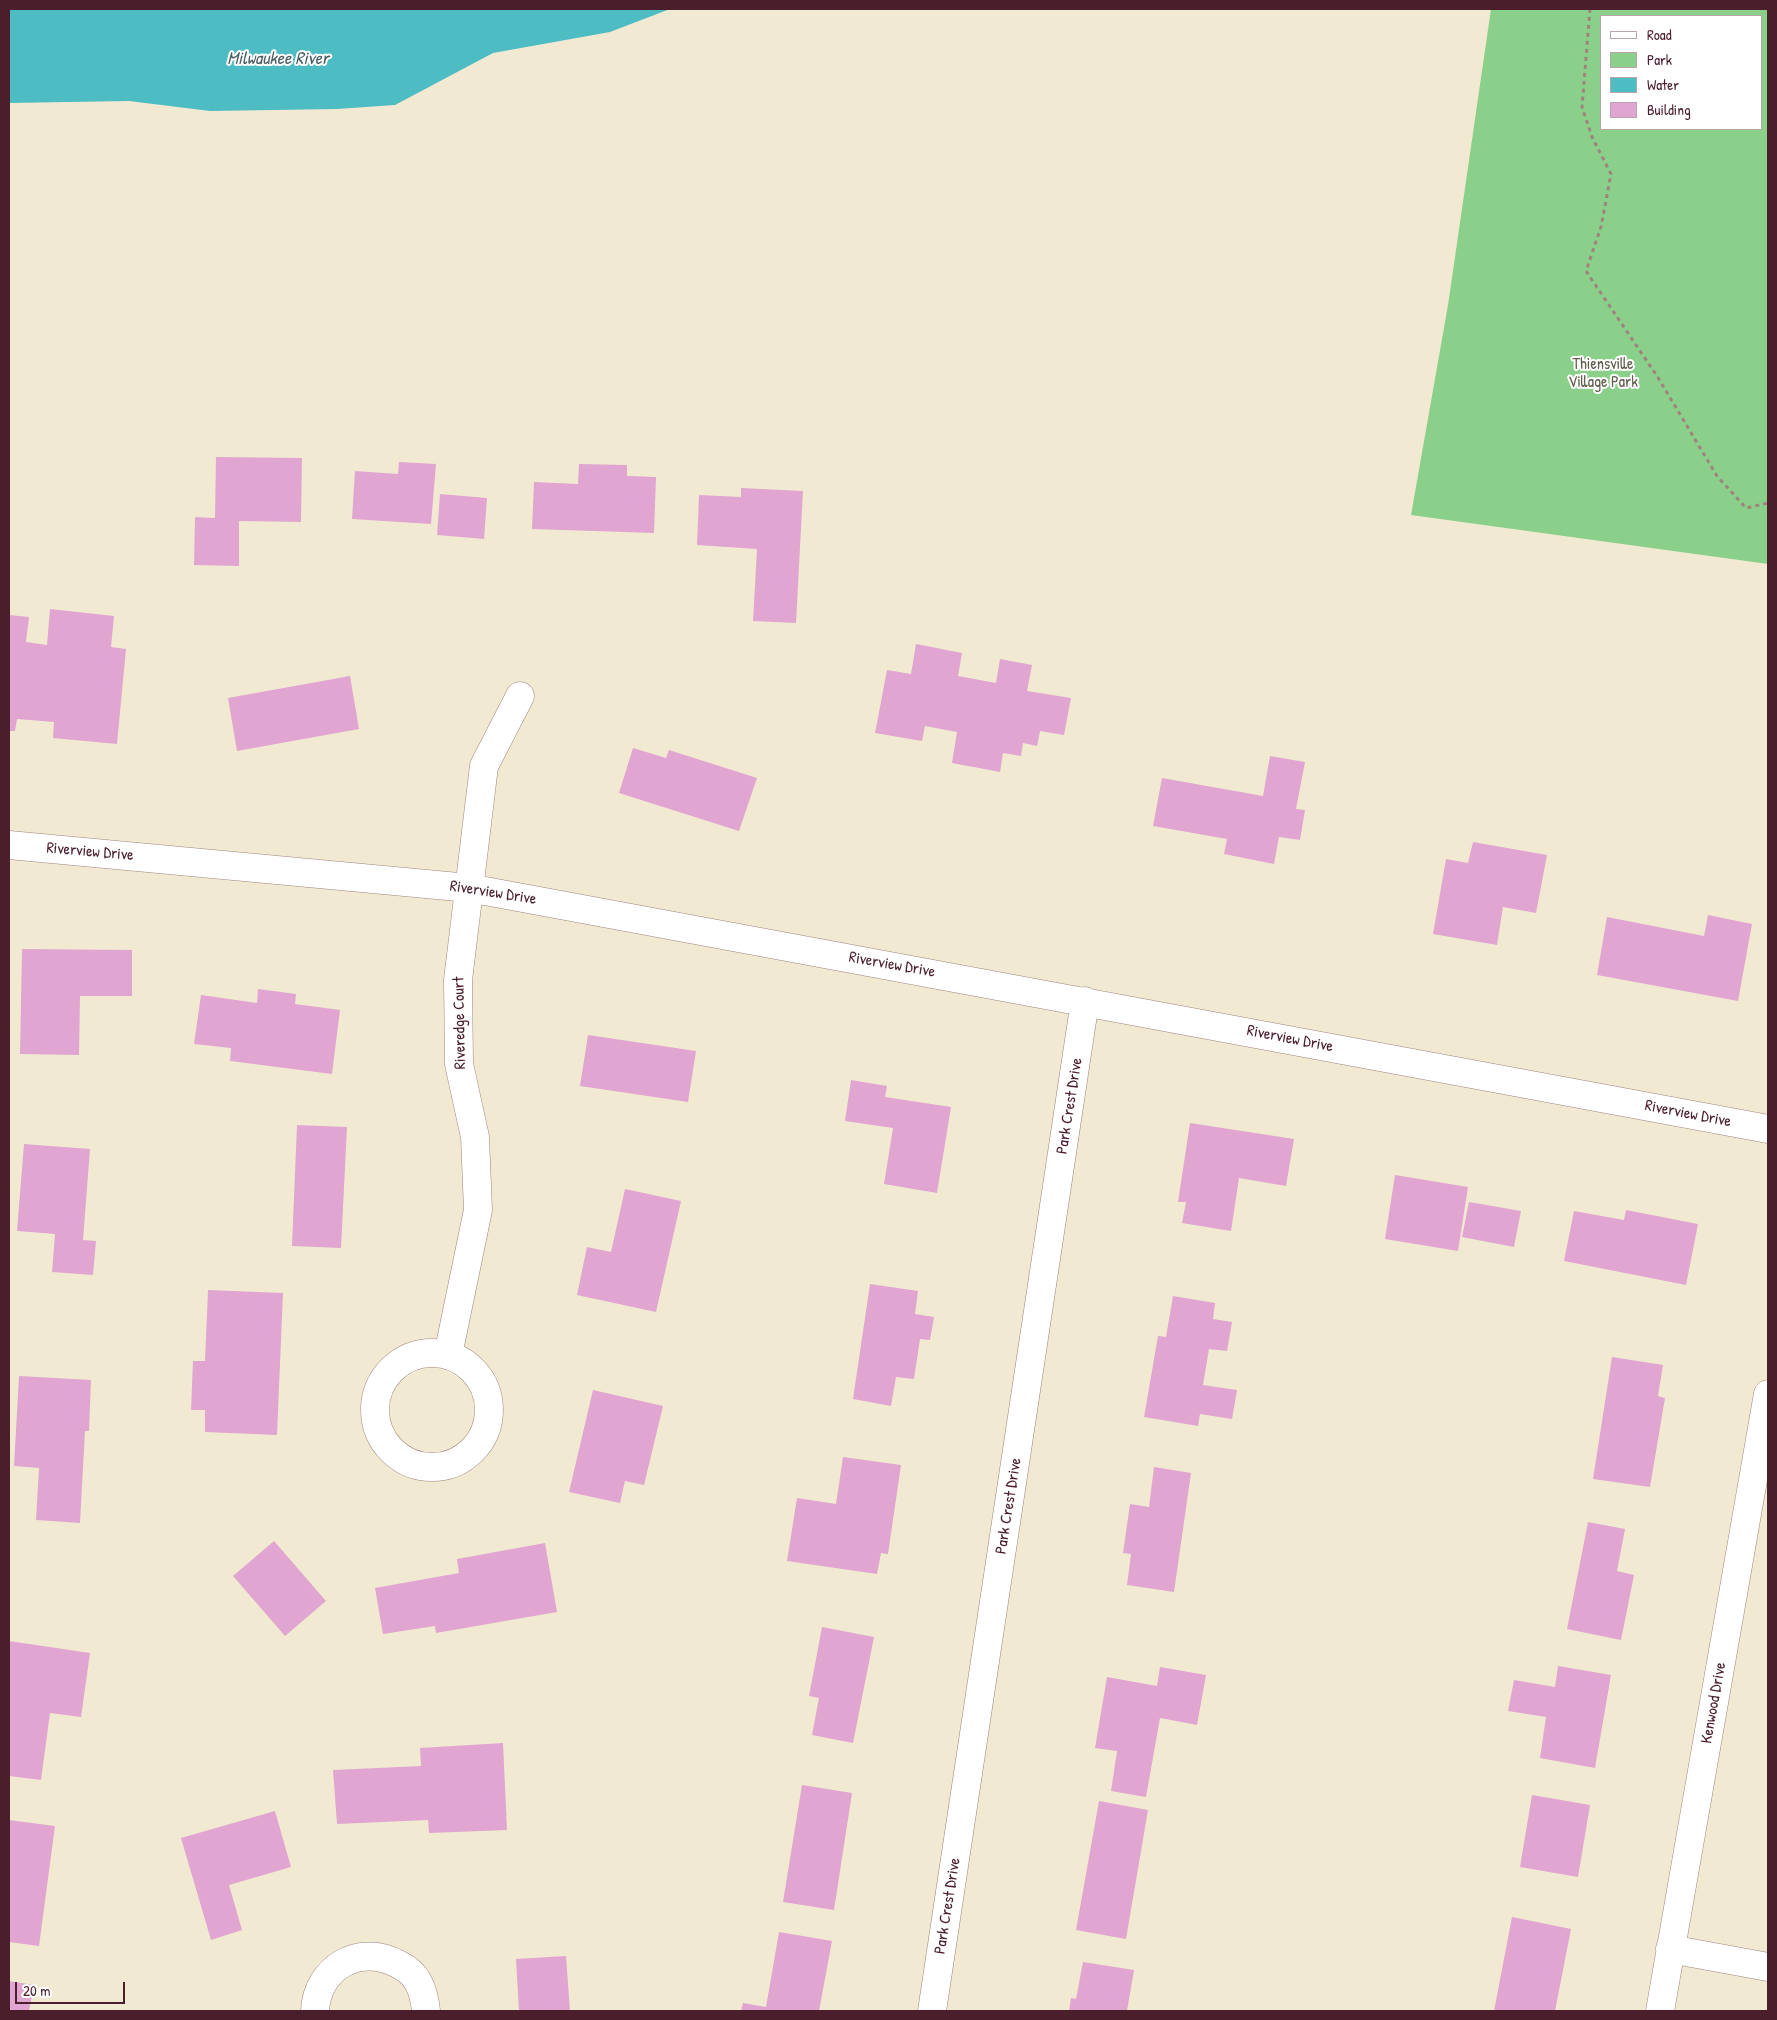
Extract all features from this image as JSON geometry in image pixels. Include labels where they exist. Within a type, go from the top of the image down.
[{"type":"street","name":"Riveredge Court","points":[[448,1355],[478,1210],[475,1137],[459,1064],[458,980],[484,766],[520,696]]},
{"type":"street","name":"Riverview Drive","points":[[9,845],[469,888],[1768,1129]]},
{"type":"street","name":"Park Crest Drive","points":[[932,2011],[1086,1001]]},
{"type":"street","points":[[428,1353],[448,1355],[464,1363],[477,1376],[486,1392],[489,1410],[486,1427],[478,1443],[466,1456],[450,1465],[432,1468],[413,1464],[396,1455],[382,1440],[375,1422],[375,1402],[381,1384],[392,1368],[409,1358],[428,1353]]},
{"type":"street","name":"Kenwood Drive","points":[[1660,2011],[1768,1394]]},
{"type":"street","points":[[1670,1949],[1768,1967]]},
{"type":"street","points":[[315,2011],[316,1998],[323,1981],[336,1967],[353,1958],[371,1956],[389,1959],[405,1967],[417,1980],[424,1996],[426,2011]]},
{"type":"path","points":[[1590,9],[1582,107],[1592,137],[1611,174],[1601,227],[1586,271],[1657,376],[1717,476],[1746,508],[1768,503]]},
{"type":"green space","name":"Thiensville Village Park","points":[[1491,9],[1768,9],[1768,564],[1411,515],[1448,305]]},
{"type":"water","name":"Milwaukee River","points":[[9,9],[670,9],[610,32],[493,53],[395,105],[337,109],[210,111],[129,101],[9,103]]},
{"type":"building","points":[[216,457],[302,458],[301,522],[239,521],[239,566],[194,565],[195,517],[215,518]]},
{"type":"building","points":[[399,462],[436,464],[431,524],[352,519],[355,471],[398,474]]},
{"type":"building","points":[[579,464],[627,465],[627,476],[656,477],[654,533],[532,529],[534,482],[578,484]]},
{"type":"building","points":[[741,488],[803,491],[796,623],[753,621],[757,549],[697,545],[699,495],[741,497]]},
{"type":"building","points":[[440,494],[487,498],[484,539],[437,535]]},
{"type":"building","points":[[50,609],[114,616],[111,647],[126,649],[117,744],[53,738],[54,722],[17,719],[15,731],[9,731],[9,615],[29,617],[26,642],[47,645]]},
{"type":"building","points":[[916,644],[962,653],[958,676],[996,683],[1000,659],[1032,665],[1027,691],[1071,698],[1064,735],[1040,731],[1037,746],[1023,743],[1021,756],[1003,753],[1000,772],[952,763],[957,732],[925,726],[922,741],[875,733],[887,670],[911,674]]},
{"type":"building","points":[[350,676],[359,729],[237,751],[228,698]]},
{"type":"building","points":[[633,748],[666,758],[669,750],[757,778],[739,831],[619,793]]},
{"type":"building","points":[[1270,756],[1305,762],[1296,809],[1305,810],[1300,840],[1279,837],[1274,864],[1224,854],[1227,839],[1153,826],[1162,778],[1263,796]]},
{"type":"building","points":[[1473,842],[1547,855],[1536,913],[1503,907],[1497,945],[1433,934],[1446,859],[1468,863]]},
{"type":"building","points":[[1708,915],[1752,924],[1738,1001],[1597,975],[1607,917],[1704,936]]},
{"type":"building","points":[[22,949],[132,950],[132,996],[80,996],[79,1055],[20,1054]]},
{"type":"building","points":[[258,989],[296,994],[295,1004],[340,1010],[332,1074],[230,1061],[231,1048],[194,1044],[201,995],[257,1003]]},
{"type":"building","points":[[588,1035],[696,1051],[688,1102],[580,1086]]},
{"type":"building","points":[[851,1080],[887,1086],[885,1097],[951,1107],[937,1193],[884,1184],[893,1128],[845,1121]]},
{"type":"building","points":[[1190,1123],[1294,1139],[1286,1186],[1239,1178],[1231,1231],[1182,1223],[1186,1202],[1178,1202]]},
{"type":"building","points":[[297,1125],[347,1127],[341,1248],[292,1246]]},
{"type":"building","points":[[24,1144],[90,1149],[83,1240],[96,1241],[93,1275],[52,1272],[55,1234],[17,1231]]},
{"type":"building","points":[[1395,1175],[1468,1187],[1458,1251],[1385,1239]]},
{"type":"building","points":[[625,1189],[681,1201],[656,1312],[577,1295],[587,1247],[611,1252]]},
{"type":"building","points":[[1469,1202],[1521,1211],[1514,1247],[1462,1237]]},
{"type":"building","points":[[1626,1210],[1698,1224],[1686,1285],[1564,1261],[1574,1211],[1624,1220]]},
{"type":"building","points":[[870,1284],[918,1291],[915,1314],[934,1317],[930,1340],[920,1339],[914,1379],[896,1377],[891,1406],[853,1399]]},
{"type":"building","points":[[208,1290],[283,1293],[277,1435],[205,1432],[205,1410],[191,1410],[193,1361],[205,1361]]},
{"type":"building","points":[[1173,1296],[1215,1303],[1213,1319],[1232,1322],[1227,1351],[1209,1349],[1203,1385],[1237,1390],[1232,1419],[1200,1414],[1198,1426],[1144,1417],[1158,1336],[1166,1337]]},
{"type":"building","points":[[1612,1357],[1663,1365],[1658,1396],[1665,1398],[1650,1487],[1593,1479]]},
{"type":"building","points":[[19,1376],[91,1380],[89,1431],[85,1431],[80,1523],[36,1520],[39,1468],[14,1466]]},
{"type":"building","points":[[593,1390],[663,1406],[644,1485],[625,1481],[620,1503],[569,1492]]},
{"type":"building","points":[[843,1457],[901,1465],[888,1554],[881,1553],[877,1574],[787,1561],[797,1498],[836,1504]]},
{"type":"building","points":[[1154,1467],[1191,1473],[1174,1592],[1127,1585],[1131,1554],[1123,1553],[1130,1504],[1149,1507]]},
{"type":"building","points":[[1588,1522],[1625,1529],[1617,1571],[1634,1575],[1621,1640],[1567,1629]]},
{"type":"building","points":[[274,1541],[326,1601],[285,1636],[233,1576]]},
{"type":"building","points":[[545,1543],[557,1612],[436,1633],[435,1626],[383,1634],[375,1588],[459,1573],[457,1559]]},
{"type":"building","points":[[822,1627],[874,1637],[853,1743],[812,1735],[819,1698],[809,1696]]},
{"type":"building","points":[[9,1641],[90,1653],[81,1717],[50,1713],[41,1780],[9,1776]]},
{"type":"building","points":[[1558,1666],[1611,1675],[1595,1768],[1540,1758],[1546,1717],[1508,1711],[1514,1680],[1555,1687]]},
{"type":"building","points":[[1160,1667],[1206,1675],[1197,1725],[1160,1718],[1146,1797],[1111,1791],[1117,1751],[1095,1748],[1107,1677],[1157,1686]]},
{"type":"building","points":[[503,1743],[507,1830],[429,1833],[428,1820],[337,1824],[333,1770],[421,1766],[420,1748]]},
{"type":"building","points":[[802,1785],[852,1793],[834,1910],[783,1902]]},
{"type":"building","points":[[1532,1795],[1590,1805],[1578,1877],[1520,1867]]},
{"type":"building","points":[[1099,1801],[1148,1810],[1126,1939],[1076,1930]]},
{"type":"building","points":[[275,1811],[291,1867],[229,1885],[242,1930],[211,1940],[181,1838]]},
{"type":"building","points":[[9,1820],[55,1826],[39,1946],[9,1942]]},
{"type":"building","points":[[1512,1917],[1571,1929],[1555,2011],[1494,2011]]},
{"type":"building","points":[[779,1932],[832,1941],[819,2011],[741,2011],[743,2003],[766,2007]]},
{"type":"building","points":[[566,1956],[570,2011],[519,2011],[516,1959]]},
{"type":"building","points":[[1083,1962],[1134,1970],[1127,2011],[1069,2011],[1071,1998],[1076,1999]]},
{"type":"building","points":[[9,1981],[34,1985],[29,2011],[9,2011]]}]
